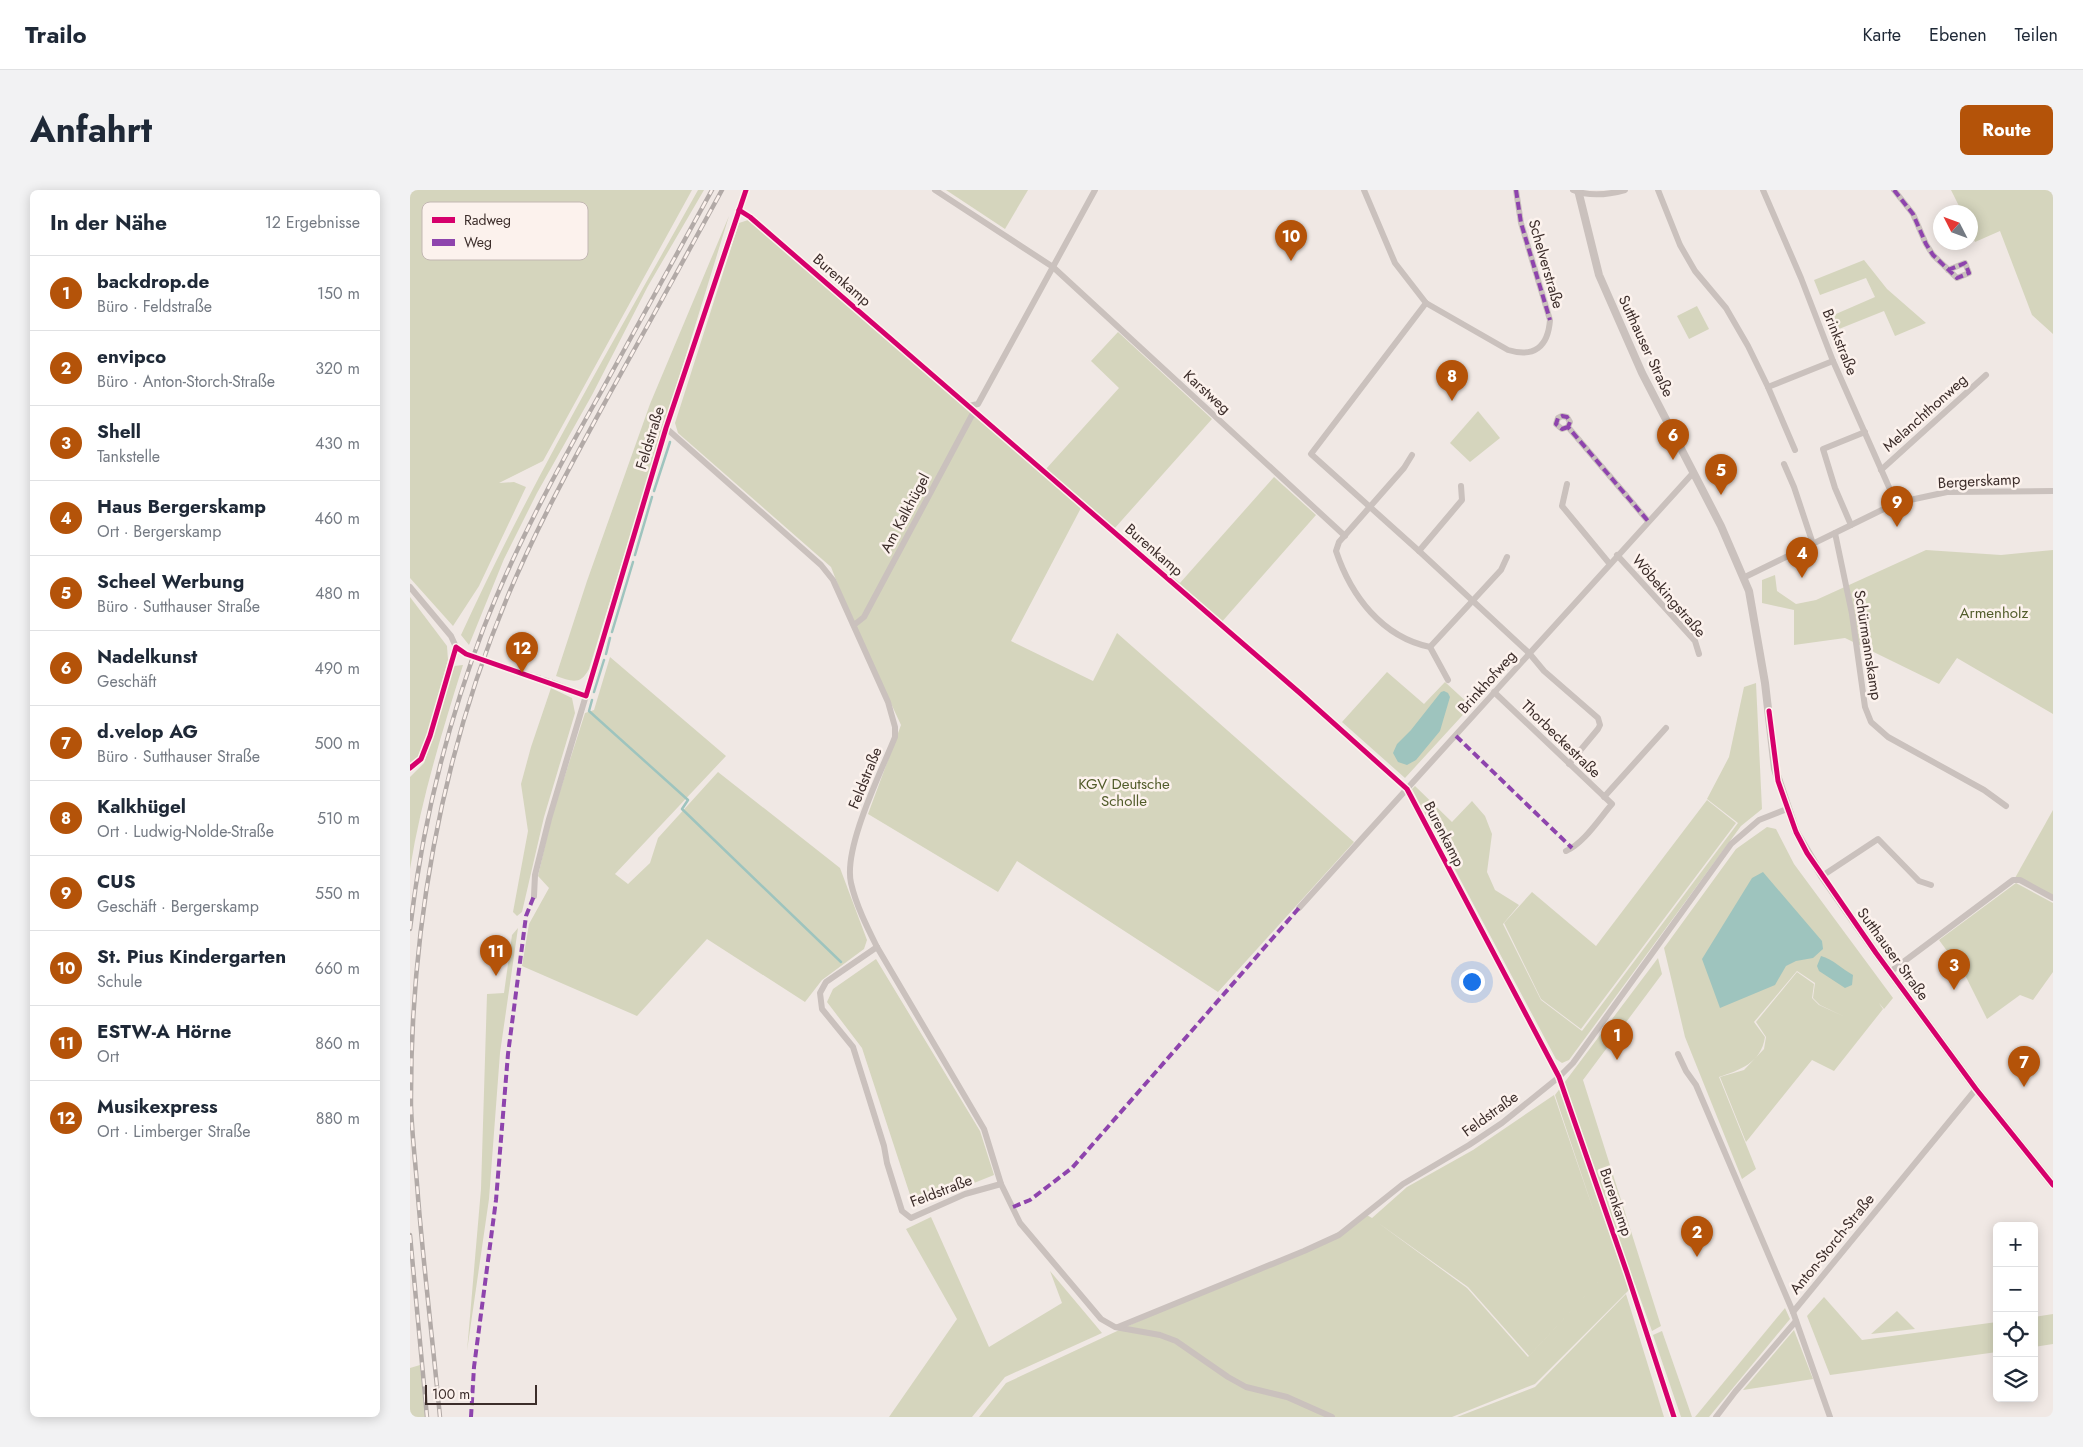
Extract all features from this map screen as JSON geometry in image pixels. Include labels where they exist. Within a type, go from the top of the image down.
[{"type":"street","name":"Feldstraße","points":[[534,896],[535,875],[549,819],[666,428],[746,190]]},
{"type":"street","points":[[935,190],[1053,267],[1094,190]]},
{"type":"street","points":[[1364,190],[1395,263],[1426,303],[1311,454],[1529,653],[1544,671],[1598,718],[1600,725],[1569,764]]},
{"type":"street","name":"Schelverstraße","points":[[1426,303],[1508,350],[1523,354],[1540,347],[1549,335],[1550,320],[1521,223],[1516,190]]},
{"type":"street","points":[[1576,191],[1595,195],[1625,190]]},
{"type":"street","points":[[1658,190],[1680,245],[1695,271],[1726,308],[1748,346],[1795,450]]},
{"type":"street","name":"Brinkstraße","points":[[1763,190],[1801,278],[1833,361],[1896,503]]},
{"type":"street","points":[[1894,190],[1913,214],[1933,255],[1948,270]]},
{"type":"street","name":"Sutthauser Straße","points":[[1576,191],[1600,275],[1642,373],[1721,526],[1750,591],[1775,769],[1796,832],[1822,876],[1890,972],[1976,1089],[2053,1185]]},
{"type":"street","name":"Burenkamp","points":[[739,210],[763,228],[969,406],[978,404],[1053,267]]},
{"type":"street","name":"Karstweg","points":[[1053,267],[1344,536]]},
{"type":"street","points":[[1768,387],[1833,361]]},
{"type":"street","name":"Melanchthonweg","points":[[1881,470],[1986,375]]},
{"type":"street","name":"Burenkamp","points":[[977,414],[1301,694],[1407,789],[1559,1077],[1628,1273],[1674,1417]]},
{"type":"street","name":"Am Kalkhügel","points":[[854,624],[864,617],[972,415],[977,414]]},
{"type":"street","points":[[1568,427],[1648,521]]},
{"type":"street","name":"Feldstraße","points":[[666,428],[821,565],[833,580],[854,624],[888,702],[895,727],[895,737],[856,834],[850,859],[850,882],[877,947],[984,1129],[1001,1184],[1020,1223],[1101,1319],[1115,1327],[1160,1335],[1176,1341],[1228,1378],[1246,1387],[1287,1397],[1332,1417]]},
{"type":"street","points":[[1851,525],[1835,488],[1823,449],[1865,432]]},
{"type":"street","points":[[1412,455],[1404,468],[1344,536],[1336,551],[1354,589],[1368,610],[1395,634],[1415,644],[1430,647]]},
{"type":"street","points":[[1784,464],[1794,487],[1813,544]]},
{"type":"street","name":"Brinkhofweg","points":[[1299,908],[1692,473]]},
{"type":"street","points":[[1567,484],[1562,506],[1609,563]]},
{"type":"street","points":[[1419,551],[1462,500],[1461,486]]},
{"type":"street","name":"Bergerskamp","points":[[1745,577],[1896,503],[1947,492],[2053,491]]},
{"type":"street","name":"Schürmannskamp","points":[[1834,533],[1852,614],[1865,707],[1872,722],[1888,737],[1984,790],[2006,806]]},
{"type":"street","name":"Wöbekingstraße","points":[[1617,555],[1695,642],[1700,654]]},
{"type":"street","points":[[1430,647],[1502,570],[1507,557]]},
{"type":"street","points":[[410,587],[451,636],[456,647],[466,654]]},
{"type":"street","points":[[1430,647],[1448,680]]},
{"type":"street","points":[[553,683],[586,696]]},
{"type":"street","name":"Thorbeckestraße","points":[[1494,692],[1612,804],[1581,839],[1566,851]]},
{"type":"street","points":[[1604,797],[1666,728]]},
{"type":"street","name":"Feldstraße","points":[[1118,1327],[1304,1251],[1338,1235],[1403,1184],[1502,1123],[1559,1077],[1573,1063],[1731,844],[1759,820],[1787,809]]},
{"type":"street","points":[[1822,876],[1878,839],[1919,881],[1931,885]]},
{"type":"street","name":"Sutthauser Straße","points":[[1890,972],[2013,880],[2020,880],[2053,898]]},
{"type":"street","name":"Feldstraße","points":[[877,947],[826,982],[820,992],[822,1009],[853,1047],[902,1211],[911,1218],[965,1194],[1001,1184]]},
{"type":"street","name":"Anton-Storch-Straße","points":[[1678,1054],[1686,1072],[1696,1085],[1793,1312],[1976,1089]]},
{"type":"street","points":[[1793,1312],[1830,1417]]},
{"type":"street","points":[[1716,1417],[1796,1321]]},
{"type":"green space","points":[[410,190],[692,190],[543,461],[499,483],[514,482],[526,487],[479,586],[453,626],[410,578]]},
{"type":"green space","points":[[698,190],[704,190],[648,286],[592,395],[537,493],[504,559],[469,645],[461,635],[516,522],[575,410]]},
{"type":"green space","points":[[946,190],[1028,190],[1005,229]]},
{"type":"green space","points":[[1951,190],[2053,190],[2053,334],[2032,315],[2000,231],[1978,241],[1978,205],[1958,205]]},
{"type":"green space","points":[[729,216],[589,669],[582,678],[575,681],[556,676],[587,581],[650,404]]},
{"type":"green space","name":"KGV Deutsche Scholle","points":[[748,220],[1046,469],[1119,388],[1091,361],[1118,332],[1212,419],[1114,529],[1180,583],[1274,477],[1316,515],[1220,624],[1082,506],[1011,641],[1093,681],[1117,633],[1354,842],[1218,992],[1017,861],[998,892],[868,814],[901,725],[849,613],[831,567],[678,433],[675,423],[739,223]]},
{"type":"green space","points":[[1864,260],[1887,289],[1926,323],[1895,336],[1884,311],[1834,331],[1829,317],[1875,297],[1866,278],[1820,295],[1814,280]]},
{"type":"green space","points":[[1697,306],[1709,329],[1689,339],[1677,316]]},
{"type":"green space","points":[[1478,411],[1500,438],[1470,462],[1450,443]]},
{"type":"green space","name":"Armenholz","points":[[1926,550],[2001,555],[2053,550],[2053,714],[1957,658],[1939,684],[1845,638],[1794,645],[1794,610],[1762,603],[1762,580],[1775,575],[1777,591],[1796,604],[1816,600]]},
{"type":"green space","points":[[410,597],[447,646],[448,660],[427,736],[419,757],[410,765]]},
{"type":"green space","points":[[610,657],[726,756],[615,874],[628,884],[650,863],[658,838],[718,772],[840,868],[867,940],[864,949],[822,980],[805,1002],[707,939],[637,1016],[522,966],[529,924],[549,888],[538,876],[551,819],[585,713],[594,710]]},
{"type":"green space","points":[[463,665],[426,792],[410,869],[410,777],[424,763],[454,666]]},
{"type":"green space","points":[[1387,672],[1424,704],[1445,682],[1471,706],[1405,778],[1342,722]]},
{"type":"green space","points":[[1756,683],[1762,809],[1741,826],[1569,1060],[1562,1063],[1556,1059],[1412,789],[1415,786],[1452,822],[1472,801],[1485,816],[1492,834],[1487,872],[1495,890],[1519,905],[1503,924],[1541,1000],[1582,1031],[1738,823],[1707,799],[1729,757],[1744,687]]},
{"type":"green space","points":[[551,688],[572,698],[575,713],[544,817],[522,912],[517,916],[513,912],[528,831],[521,784]]},
{"type":"green space","points":[[1707,800],[1736,823],[1581,1029],[1541,999],[1504,923],[1532,892],[1596,946]]},
{"type":"green space","points":[[2053,810],[2053,897],[2015,878]]},
{"type":"green space","points":[[1767,827],[1776,829],[1794,864],[1893,998],[1884,1009],[1879,1003],[1883,1009],[1834,1071],[1812,1060],[1746,1142],[1720,1077],[1744,1070],[1764,1049],[1766,1037],[1756,1022],[1797,972],[1814,984],[1812,998],[1819,1005],[1843,1016],[1820,1005],[1813,998],[1815,983],[1797,971],[1754,1022],[1765,1037],[1759,1053],[1742,1068],[1719,1077],[1756,1169],[1742,1179],[1685,1037],[1664,948],[1736,849]]},
{"type":"green space","points":[[2016,883],[2053,903],[2053,972],[2033,1000],[2020,995],[1987,1019],[1966,977],[1939,940]]},
{"type":"green space","points":[[518,928],[500,1053],[489,1199],[467,1351],[481,1189],[487,994],[504,993],[512,935]]},
{"type":"green space","points":[[1658,958],[1662,974],[1583,1080],[1661,1326],[1652,1331],[1635,1284],[1535,1384],[1452,1417],[979,1417],[1006,1383],[1130,1325],[1331,1237],[1365,1214],[1372,1218],[1407,1187],[1473,1150],[1554,1095],[1595,1215],[1555,1095]],"holes":[[[1377,1222],[1468,1287],[1528,1357],[1467,1288]]]},
{"type":"green space","points":[[876,959],[980,1131],[994,1175],[914,1207],[862,1048],[827,1002],[833,989]]},
{"type":"green space","points":[[931,1217],[989,1347],[1062,1303],[1050,1271],[1102,1333],[1005,1377],[972,1417],[889,1417],[957,1319],[906,1229]]},
{"type":"green space","points":[[1626,1294],[1664,1417],[1457,1417],[1535,1387]]},
{"type":"green space","points":[[1824,1297],[1862,1340],[1993,1323],[1993,1353],[1830,1375],[1807,1316]]},
{"type":"green space","points":[[1785,1308],[1790,1319],[1709,1417],[1695,1417]]},
{"type":"green space","points":[[1897,1311],[1915,1329],[1871,1334]]},
{"type":"green space","points":[[2053,1314],[2053,1344],[2038,1346],[2038,1316]]},
{"type":"green space","points":[[1794,1330],[1813,1379],[1743,1390]]},
{"type":"green space","points":[[1662,1331],[1692,1417],[1681,1417],[1653,1335]]},
{"type":"green space","points":[[420,1365],[425,1417],[410,1417],[410,1368]]},
{"type":"water","points":[[1444,691],[1450,697],[1440,731],[1416,760],[1407,765],[1398,762],[1393,753],[1397,744],[1411,730],[1441,692]]},
{"type":"water","points":[[1763,872],[1822,941],[1823,949],[1813,958],[1796,961],[1786,966],[1775,985],[1720,1008],[1702,959],[1752,878]]},
{"type":"water","points":[[1821,956],[1853,975],[1852,985],[1845,988],[1819,971],[1817,966]]},
{"type":"waterway","points":[[654,491],[670,442]]},
{"type":"waterway","points":[[635,555],[652,497]]},
{"type":"waterway","points":[[612,632],[633,562]]},
{"type":"waterway","points":[[606,654],[610,638]]},
{"type":"waterway","points":[[594,692],[604,660]]},
{"type":"waterway","points":[[592,700],[589,711],[688,800],[682,809],[841,962]]},
{"type":"tunnel","points":[[466,654],[553,683]]},
{"type":"railway","points":[[410,929],[421,852],[447,738],[496,596],[554,478],[712,190]]},
{"type":"railway","points":[[440,1417],[420,1224],[411,1106],[416,976],[423,912],[433,848],[447,784],[464,721],[484,659],[507,598],[530,546],[555,495],[722,190]]},
{"type":"railway","points":[[410,1235],[427,1417]]},
{"type":"marked path","points":[[1516,190],[1521,223],[1550,320]]},
{"type":"marked path","points":[[1894,190],[1913,214],[1933,255],[1957,278],[1969,273],[1965,263],[1948,270]]},
{"type":"marked path","points":[[1568,427],[1562,429],[1556,424],[1558,418],[1562,416],[1567,417],[1570,422],[1568,427],[1648,521]]},
{"type":"marked path","points":[[1456,736],[1572,848]]},
{"type":"marked path","points":[[471,1417],[474,1367],[496,1200],[508,1054],[526,916],[534,896]]},
{"type":"marked path","points":[[1013,1207],[1030,1200],[1072,1168],[1299,908]]},
{"type":"cycle path","points":[[410,768],[421,759],[430,736],[456,647],[466,654],[586,696],[666,428],[746,190]]},
{"type":"cycle path","points":[[739,210],[750,217],[1301,694],[1407,789],[1559,1077],[1627,1273],[1674,1417]]},
{"type":"cycle path","points":[[1769,711],[1778,781],[1796,832],[1807,853],[1876,953],[1976,1089],[2053,1185]]},
{"type":"place","name":"St. Pius Kindergarten","points":[[1291,261]]},
{"type":"place","name":"Kalkhügel","points":[[1452,401]]},
{"type":"place","name":"Nadelkunst","points":[[1673,460]]},
{"type":"place","name":"Scheel Werbung","points":[[1721,495]]},
{"type":"place","name":"CUS","points":[[1897,527]]},
{"type":"place","name":"Haus Bergerskamp","points":[[1802,578]]},
{"type":"place","name":"Musikexpress","points":[[522,673]]},
{"type":"place","name":"ESTW-A Hörne","points":[[496,976]]},
{"type":"place","name":"Shell","points":[[1954,990]]},
{"type":"place","name":"backdrop.de","points":[[1617,1060]]},
{"type":"place","name":"d.velop AG","points":[[2024,1087]]},
{"type":"place","name":"envipco","points":[[1697,1257]]}]
